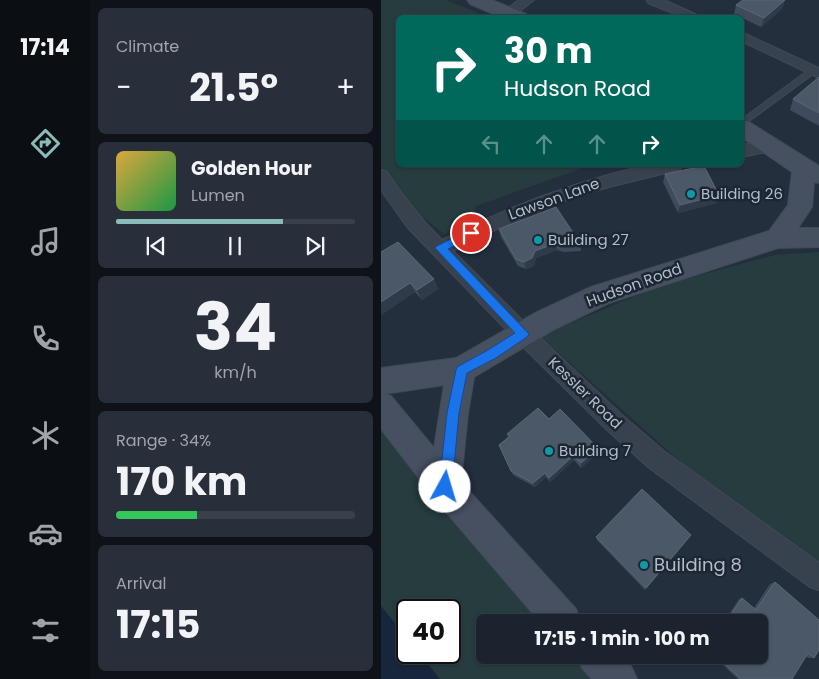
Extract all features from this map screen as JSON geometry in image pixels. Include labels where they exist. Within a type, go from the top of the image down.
[{"type":"street","points":[[476,0],[514,15],[528,0]]},
{"type":"street","points":[[653,0],[690,15]]},
{"type":"street","points":[[744,37],[816,73]]},
{"type":"street","points":[[744,128],[811,172],[800,207],[778,238]]},
{"type":"street","points":[[744,150],[770,146]]},
{"type":"street","name":"Lawson Lane","points":[[440,248],[526,207],[624,175],[663,167]]},
{"type":"street","name":"Kessler Road","points":[[381,176],[395,200],[414,223],[523,334],[614,422],[656,459],[819,578]]},
{"type":"street","name":"Hudson Road","points":[[381,381],[461,370],[492,354],[523,334],[600,295],[778,238],[819,237]]},
{"type":"street","points":[[445,487],[453,413],[461,370]]},
{"type":"street","points":[[381,406],[445,487],[556,614]]},
{"type":"street","points":[[604,664],[618,679]]},
{"type":"lane","points":[[744,124],[816,73]]},
{"type":"green space","points":[[381,0],[446,0],[482,15],[396,15],[396,167],[585,167],[476,206],[471,222],[444,234],[418,213],[381,167]]},
{"type":"green space","points":[[819,252],[819,586],[540,336],[662,285],[775,255]]},
{"type":"green space","points":[[381,405],[445,487],[554,614],[476,614],[476,664],[596,664],[609,679],[418,679],[406,664],[461,664],[461,599],[396,599],[396,652],[381,634]]},
{"type":"water","points":[[381,606],[396,624],[396,664],[428,664],[440,679],[381,679]]},
{"type":"building","points":[[743,0],[785,0],[764,18],[736,5]]},
{"type":"building","points":[[819,77],[819,113],[793,99]]},
{"type":"building","name":"Building 26","points":[[705,167],[719,195],[680,205],[665,174]]},
{"type":"building","name":"Building 27","points":[[556,207],[580,243],[563,245],[556,243],[535,251],[532,258],[524,262],[516,259],[499,229]]},
{"type":"building","points":[[398,242],[434,279],[417,290],[410,283],[381,302],[381,252]]},
{"type":"building","name":"Building 7","points":[[538,408],[549,419],[560,409],[598,448],[581,463],[573,456],[549,478],[545,473],[533,483],[511,471],[499,445],[510,436],[507,434]]},
{"type":"building","name":"Building 8","points":[[642,489],[691,535],[646,588],[596,537]]},
{"type":"building","points":[[775,582],[819,620],[819,650],[814,658],[808,653],[792,679],[741,679],[725,664],[768,664],[768,614],[731,614],[742,598],[756,610]]},
{"type":"place","name":"Building 26","points":[[691,194]]},
{"type":"place","name":"Building 27","points":[[538,240]]},
{"type":"place","name":"Building 7","points":[[549,451]]},
{"type":"place","name":"Building 8","points":[[644,565]]},
{"type":"route","points":[[445,487],[453,413],[461,370],[492,354],[523,334],[440,248],[471,233]]}]
